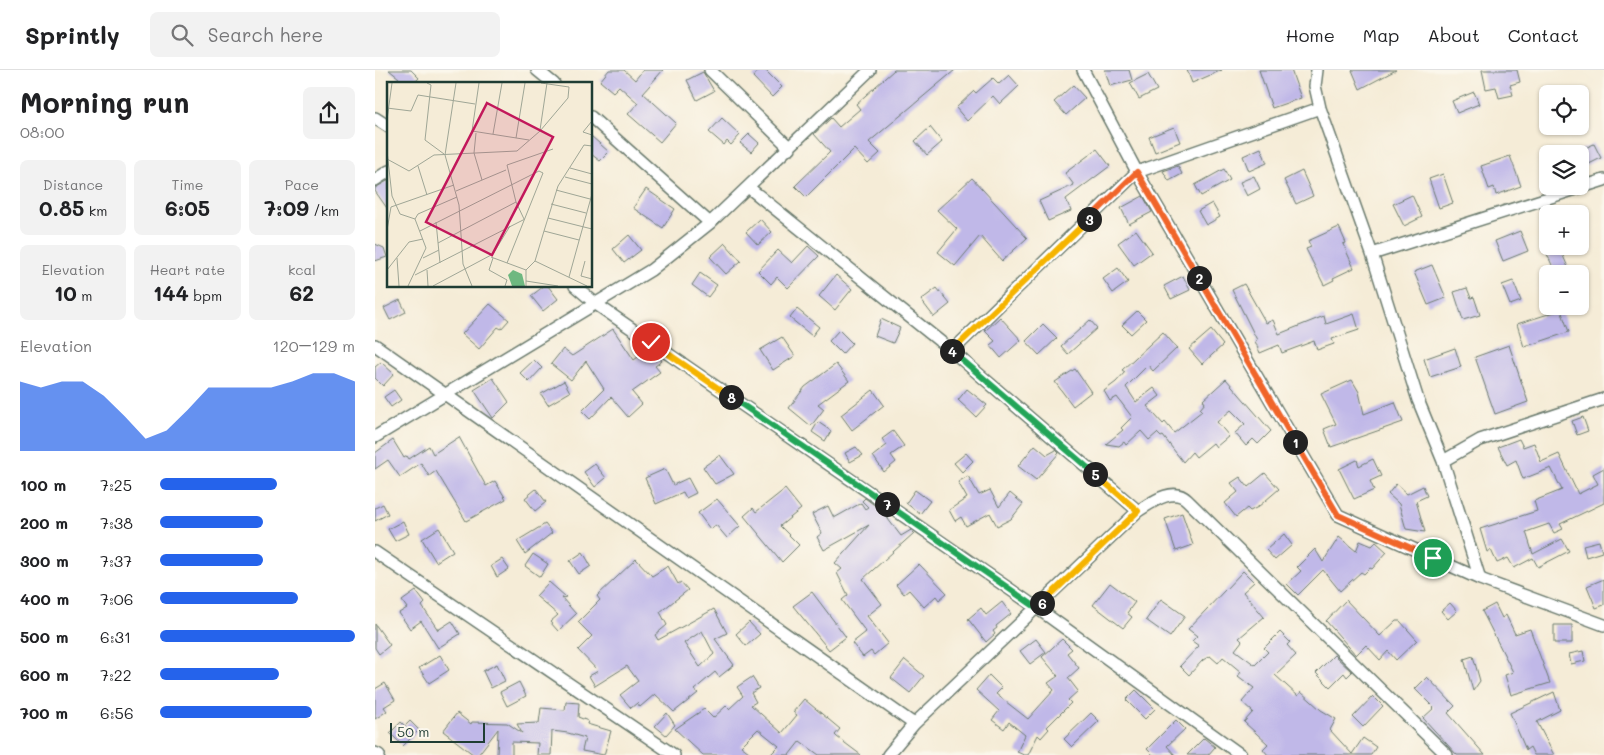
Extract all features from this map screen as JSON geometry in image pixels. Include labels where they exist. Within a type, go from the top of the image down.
[{"type":"street","points":[[537,70],[552,82]]},
{"type":"street","points":[[710,70],[790,148]]},
{"type":"street","points":[[375,437],[651,270],[709,223],[871,70]]},
{"type":"street","points":[[1083,70],[1137,172],[1338,515],[1480,579],[1601,622]]},
{"type":"street","points":[[1317,70],[1315,86],[1320,108],[1372,254],[1418,400],[1443,461],[1480,579]]},
{"type":"street","points":[[952,351],[1137,172],[1320,108]]},
{"type":"street","points":[[375,118],[387,126]]},
{"type":"street","points":[[593,119],[709,223]]},
{"type":"street","points":[[375,180],[387,172]]},
{"type":"street","points":[[1372,254],[1604,180]]},
{"type":"street","points":[[748,187],[952,351],[1138,511]]},
{"type":"street","points":[[577,288],[596,304],[1037,608],[1241,755]]},
{"type":"street","points":[[375,345],[914,724]]},
{"type":"street","points":[[1443,461],[1480,440],[1604,400]]},
{"type":"street","points":[[888,755],[914,724],[1138,511],[1156,499],[1174,495],[1184,497],[1447,755]]},
{"type":"street","points":[[375,552],[674,755]]},
{"type":"street","points":[[375,753],[379,755]]},
{"type":"building","points":[[389,70],[411,70],[419,78],[415,82],[394,82],[399,78]]},
{"type":"building","points":[[609,70],[624,70],[635,80],[643,70],[663,70],[643,93],[676,123],[660,142],[628,114],[638,103],[619,86],[613,92],[600,81]]},
{"type":"building","points":[[759,70],[765,70],[782,87],[772,97],[753,77]]},
{"type":"building","points":[[894,70],[955,70],[869,142],[880,153],[868,164],[854,149],[806,197],[795,186],[830,152],[814,134],[831,118],[839,127],[860,109],[856,104]]},
{"type":"building","points":[[1105,70],[1129,70],[1132,80],[1110,86]]},
{"type":"building","points":[[1187,70],[1222,70],[1192,83]]},
{"type":"building","points":[[1259,70],[1291,70],[1301,98],[1272,108]]},
{"type":"building","points":[[1352,70],[1396,70],[1360,89]]},
{"type":"building","points":[[1482,70],[1517,70],[1520,82],[1510,85],[1513,95],[1499,98],[1496,87],[1486,89]]},
{"type":"building","points":[[703,72],[714,91],[697,100],[687,80]]},
{"type":"building","points":[[1148,74],[1157,90],[1139,99],[1130,83]]},
{"type":"building","points":[[1009,75],[1019,86],[1000,104],[993,96],[967,121],[956,108],[974,91],[976,93],[993,78],[999,84]]},
{"type":"building","points":[[1073,85],[1085,98],[1066,115],[1054,102]]},
{"type":"building","points":[[1474,92],[1479,104],[1457,113],[1452,101]]},
{"type":"building","points":[[722,118],[740,135],[731,145],[727,141],[724,145],[709,132]]},
{"type":"building","points":[[930,127],[942,142],[927,155],[915,141]]},
{"type":"building","points":[[1174,127],[1180,142],[1155,152],[1149,137]]},
{"type":"building","points":[[749,134],[759,143],[751,152],[740,143]]},
{"type":"building","points":[[593,138],[609,152],[600,161],[593,156]]},
{"type":"building","points":[[1594,144],[1601,158],[1589,164],[1589,146]]},
{"type":"building","points":[[1261,148],[1267,163],[1249,171],[1243,156]]},
{"type":"building","points":[[1097,149],[1110,166],[1066,199],[1071,211],[1048,221],[1039,201],[1074,185],[1065,173]]},
{"type":"building","points":[[1510,156],[1521,186],[1496,195],[1494,187],[1489,189],[1481,166]]},
{"type":"building","points":[[1178,166],[1182,174],[1169,181],[1163,171]]},
{"type":"building","points":[[1224,169],[1230,180],[1201,196],[1195,185]]},
{"type":"building","points":[[1302,171],[1313,196],[1296,204],[1284,180]]},
{"type":"building","points":[[1443,174],[1453,203],[1439,208],[1429,179]]},
{"type":"building","points":[[1254,176],[1260,189],[1247,196],[1240,182]]},
{"type":"building","points":[[972,178],[1027,238],[1002,261],[980,236],[955,266],[938,252],[957,229],[937,210]]},
{"type":"building","points":[[387,181],[387,208],[375,191],[375,188]]},
{"type":"building","points":[[646,189],[675,209],[663,228],[633,208]]},
{"type":"building","points":[[1412,195],[1422,217],[1404,226],[1393,204]]},
{"type":"building","points":[[1143,196],[1152,212],[1129,224],[1121,208]]},
{"type":"building","points":[[1212,203],[1220,217],[1206,225],[1198,211]]},
{"type":"building","points":[[760,219],[772,232],[758,245],[746,232]]},
{"type":"building","points":[[1339,227],[1346,243],[1343,244],[1354,268],[1333,278],[1334,280],[1324,285],[1306,249],[1311,247],[1308,241]]},
{"type":"building","points":[[1136,230],[1152,252],[1134,265],[1118,243]]},
{"type":"building","points":[[1520,231],[1528,251],[1503,261],[1495,241]]},
{"type":"building","points":[[629,235],[641,250],[624,263],[613,249]]},
{"type":"building","points":[[725,243],[741,261],[726,274],[710,257]]},
{"type":"building","points":[[375,244],[384,248],[387,257],[375,261]]},
{"type":"building","points":[[808,246],[819,256],[788,288],[777,277],[771,284],[758,271],[778,250],[792,263]]},
{"type":"building","points":[[1547,255],[1563,255],[1567,265],[1552,265]]},
{"type":"building","points":[[1432,265],[1446,298],[1428,305],[1414,272]]},
{"type":"building","points":[[1118,268],[1128,282],[1113,293],[1103,279]]},
{"type":"building","points":[[700,273],[717,285],[708,297],[692,285]]},
{"type":"building","points":[[836,275],[852,289],[835,310],[819,296]]},
{"type":"building","points":[[1183,276],[1190,290],[1171,299],[1164,286]]},
{"type":"building","points":[[1513,281],[1521,301],[1510,305],[1502,285]]},
{"type":"building","points":[[1244,284],[1266,323],[1273,320],[1279,334],[1324,316],[1326,324],[1354,314],[1359,330],[1332,339],[1334,344],[1317,350],[1314,341],[1282,353],[1279,345],[1260,353],[1255,341],[1257,340],[1232,290]]},
{"type":"building","points":[[541,288],[550,288],[558,299],[543,311],[531,296]]},
{"type":"building","points":[[937,288],[950,304],[934,317],[921,300]]},
{"type":"building","points":[[1467,288],[1471,298],[1474,297],[1480,315],[1463,320],[1454,292]]},
{"type":"building","points":[[400,300],[406,312],[390,320],[384,308]]},
{"type":"building","points":[[490,304],[509,320],[501,329],[498,327],[479,349],[462,334]]},
{"type":"building","points":[[797,309],[819,327],[812,336],[790,318]]},
{"type":"building","points":[[1137,311],[1146,320],[1131,334],[1122,325]]},
{"type":"building","points":[[1545,315],[1563,315],[1569,332],[1524,347],[1517,324]]},
{"type":"building","points":[[1000,317],[1021,340],[1001,358],[990,345],[995,341],[985,331]]},
{"type":"building","points":[[881,319],[900,328],[893,343],[875,336]]},
{"type":"building","points":[[1090,320],[1097,328],[1068,354],[1061,346]]},
{"type":"building","points":[[1043,324],[1057,338],[1039,355],[1026,341]]},
{"type":"building","points":[[613,329],[634,360],[646,351],[650,357],[655,354],[658,356],[662,361],[655,366],[660,372],[632,392],[642,404],[628,417],[611,397],[590,419],[582,411],[604,389],[586,361],[571,380],[551,364],[563,349],[572,356]]},
{"type":"building","points":[[839,330],[852,343],[842,354],[829,341]]},
{"type":"building","points":[[1211,330],[1223,345],[1202,364],[1189,349]]},
{"type":"building","points":[[1163,332],[1177,348],[1153,371],[1148,365],[1126,387],[1136,402],[1154,388],[1160,396],[1147,406],[1174,433],[1202,411],[1200,409],[1205,403],[1203,400],[1226,379],[1271,431],[1258,444],[1253,439],[1246,446],[1235,433],[1245,424],[1231,410],[1217,422],[1229,436],[1216,447],[1213,443],[1196,457],[1192,452],[1183,462],[1163,436],[1161,437],[1157,433],[1149,440],[1141,431],[1126,445],[1124,442],[1119,446],[1106,444],[1123,430],[1121,428],[1132,417],[1117,397],[1110,401],[1104,391],[1125,372],[1122,370]]},
{"type":"building","points":[[782,337],[795,356],[773,370],[760,350]]},
{"type":"building","points":[[1509,345],[1528,402],[1495,414],[1475,357]]},
{"type":"building","points":[[1455,348],[1461,367],[1430,377],[1424,359]]},
{"type":"building","points":[[534,360],[542,368],[529,382],[520,373]]},
{"type":"building","points":[[381,362],[394,374],[383,386],[375,378],[375,367]]},
{"type":"building","points":[[836,364],[849,381],[818,404],[824,409],[811,426],[789,408],[805,387]]},
{"type":"building","points":[[1075,369],[1091,392],[1073,406],[1055,382]]},
{"type":"building","points":[[493,378],[509,402],[493,418],[474,390]]},
{"type":"building","points":[[1352,380],[1359,392],[1364,414],[1395,402],[1403,422],[1331,447],[1324,429],[1336,424],[1321,394]]},
{"type":"building","points":[[564,381],[570,392],[548,405],[541,394]]},
{"type":"building","points":[[967,389],[987,405],[976,417],[958,400]]},
{"type":"building","points":[[394,390],[401,400],[391,407],[384,397]]},
{"type":"building","points":[[873,390],[884,405],[852,430],[841,415]]},
{"type":"building","points":[[1583,417],[1588,431],[1577,435],[1572,421]]},
{"type":"building","points":[[818,422],[831,431],[825,441],[812,432]]},
{"type":"building","points":[[893,431],[904,446],[891,455],[896,462],[884,472],[873,456],[887,445],[882,439]]},
{"type":"building","points":[[459,437],[486,486],[495,481],[506,499],[466,521],[436,471],[429,476],[421,463],[400,477],[388,460],[375,469],[375,453],[393,440],[404,458],[407,456],[409,459],[429,446],[433,454]]},
{"type":"building","points":[[1519,439],[1523,447],[1534,443],[1541,462],[1559,454],[1578,494],[1598,484],[1593,474],[1604,468],[1604,503],[1560,524],[1563,529],[1554,533],[1549,524],[1526,532],[1533,554],[1562,539],[1569,551],[1538,567],[1533,558],[1514,568],[1508,558],[1497,563],[1491,550],[1487,552],[1480,529],[1537,511],[1534,501],[1562,490],[1551,468],[1523,479],[1516,460],[1507,465],[1498,447]]},
{"type":"building","points":[[1035,445],[1047,455],[1056,450],[1059,453],[1036,480],[1018,466]]},
{"type":"building","points":[[856,447],[863,455],[850,462],[845,453]]},
{"type":"building","points":[[966,453],[973,461],[962,472],[954,463]]},
{"type":"building","points":[[720,455],[734,474],[715,484],[703,467]]},
{"type":"building","points":[[1373,459],[1381,476],[1370,481],[1374,490],[1354,499],[1339,469],[1357,460],[1359,466]]},
{"type":"building","points":[[595,464],[606,478],[595,487],[584,472]]},
{"type":"building","points":[[665,469],[673,485],[688,478],[696,493],[686,498],[683,492],[656,504],[645,478]]},
{"type":"building","points":[[1265,473],[1279,489],[1258,507],[1250,511],[1247,508],[1236,517],[1225,503],[1238,492],[1231,483],[1240,477],[1248,487]]},
{"type":"building","points":[[968,476],[979,495],[990,490],[999,507],[1010,493],[1023,504],[1011,519],[997,526],[990,513],[966,526],[961,517],[955,521],[949,510],[967,498],[958,482]]},
{"type":"building","points":[[1396,484],[1407,494],[1423,486],[1427,496],[1416,501],[1425,532],[1406,529],[1399,504],[1388,494]]},
{"type":"building","points":[[536,489],[546,502],[535,511],[525,498]]},
{"type":"building","points":[[785,489],[801,509],[780,526],[799,545],[782,562],[744,516],[753,508],[756,512]]},
{"type":"building","points":[[915,490],[930,501],[920,514],[906,503]]},
{"type":"building","points":[[865,498],[881,510],[901,536],[911,530],[914,533],[863,579],[882,604],[867,616],[888,643],[874,655],[871,651],[863,657],[852,643],[866,632],[842,600],[848,595],[837,573],[842,569],[835,563],[869,525],[824,550],[817,537],[822,533],[812,514],[828,506],[834,518],[861,503],[865,509],[868,507],[862,501]]},
{"type":"building","points":[[717,499],[740,526],[727,538],[716,525],[710,529],[698,513]]},
{"type":"building","points":[[383,504],[388,514],[375,521],[375,508]]},
{"type":"building","points":[[1182,513],[1193,545],[1176,551],[1165,519]]},
{"type":"building","points":[[403,521],[409,534],[395,541],[388,529]]},
{"type":"building","points":[[545,524],[552,533],[525,554],[517,541]]},
{"type":"building","points":[[439,528],[453,551],[436,562],[422,539]]},
{"type":"building","points":[[1284,534],[1292,545],[1275,560],[1266,550]]},
{"type":"building","points":[[1339,537],[1356,551],[1360,541],[1372,546],[1376,542],[1387,552],[1372,569],[1370,568],[1364,574],[1361,572],[1340,591],[1323,570],[1298,595],[1287,584],[1301,571],[1297,567],[1315,549],[1323,562]]},
{"type":"building","points":[[1599,541],[1602,552],[1586,557],[1583,545]]},
{"type":"building","points":[[583,552],[591,566],[579,574],[570,561]]},
{"type":"building","points":[[533,554],[548,564],[540,577],[525,566]]},
{"type":"building","points":[[502,559],[509,569],[497,577],[491,566]]},
{"type":"building","points":[[636,559],[652,576],[668,566],[678,584],[681,582],[688,590],[660,612],[667,625],[655,635],[658,640],[714,609],[727,633],[715,639],[734,665],[719,677],[715,672],[694,690],[698,693],[674,712],[655,694],[640,707],[637,703],[631,708],[620,695],[638,681],[627,666],[595,686],[589,676],[598,671],[578,650],[592,636],[578,622],[600,600],[597,596]],"holes":[[[702,631],[714,654],[700,667],[684,643]]]},
{"type":"building","points":[[919,564],[947,593],[939,600],[936,596],[924,607],[909,590],[904,594],[896,585]]},
{"type":"building","points":[[1243,571],[1254,582],[1243,592],[1264,617],[1239,638],[1242,641],[1235,650],[1255,665],[1268,652],[1264,648],[1280,632],[1290,642],[1287,645],[1296,655],[1275,675],[1298,696],[1301,692],[1321,710],[1336,719],[1330,730],[1352,754],[1363,738],[1376,747],[1371,755],[1268,755],[1263,749],[1268,744],[1244,722],[1253,712],[1242,702],[1254,688],[1238,676],[1241,672],[1223,657],[1218,663],[1210,656],[1203,660],[1189,675],[1180,666],[1199,646],[1192,641],[1197,636],[1188,629]]},
{"type":"building","points":[[1604,579],[1604,605],[1596,608],[1587,586]]},
{"type":"building","points":[[549,582],[566,597],[562,598],[576,614],[558,631],[550,622],[558,615],[536,596]]},
{"type":"building","points":[[1110,583],[1135,602],[1127,613],[1132,617],[1123,628],[1093,605]]},
{"type":"building","points":[[416,591],[425,603],[422,606],[438,630],[452,621],[460,634],[438,648],[421,621],[410,629],[399,613],[407,608],[402,601]]},
{"type":"building","points":[[812,592],[846,637],[829,650],[793,606]]},
{"type":"building","points":[[1161,599],[1185,616],[1170,637],[1146,620]]},
{"type":"building","points":[[1346,600],[1380,636],[1396,621],[1400,621],[1417,640],[1396,660],[1388,651],[1380,660],[1366,645],[1356,655],[1326,621]]},
{"type":"building","points":[[1002,602],[1011,614],[996,626],[997,628],[993,631],[995,634],[986,642],[968,619],[981,608],[986,615]]},
{"type":"building","points":[[1450,603],[1457,611],[1448,619],[1441,611]]},
{"type":"building","points":[[1495,604],[1502,618],[1506,615],[1515,634],[1530,629],[1550,683],[1511,695],[1505,675],[1513,672],[1482,611]]},
{"type":"building","points":[[749,622],[760,634],[746,646],[736,634]]},
{"type":"building","points":[[375,624],[390,645],[379,654],[375,648]]},
{"type":"building","points":[[1554,625],[1572,625],[1572,643],[1554,643]]},
{"type":"building","points":[[1036,639],[1046,652],[1030,664],[1020,651]]},
{"type":"building","points":[[1062,639],[1072,649],[1067,653],[1079,668],[1068,678],[1078,691],[1068,700],[1071,703],[1047,727],[1049,729],[1041,738],[1038,735],[1028,755],[1024,755],[1017,752],[1025,735],[1009,722],[1004,729],[992,720],[999,711],[976,690],[989,675],[1002,688],[996,694],[1028,719],[1054,690],[1048,683],[1058,676],[1042,657]]},
{"type":"building","points":[[1583,651],[1585,661],[1571,664],[1569,654]]},
{"type":"building","points":[[440,655],[449,670],[429,683],[419,668]]},
{"type":"building","points":[[1334,655],[1352,672],[1347,677],[1344,673],[1330,687],[1316,673]]},
{"type":"building","points":[[1473,656],[1480,681],[1473,691],[1464,659]]},
{"type":"building","points":[[905,660],[924,676],[910,693],[891,678]]},
{"type":"building","points":[[497,664],[505,681],[491,688],[483,671]]},
{"type":"building","points":[[752,677],[759,688],[751,693],[756,702],[751,705],[782,733],[797,715],[793,712],[804,699],[840,729],[835,735],[837,737],[861,755],[819,755],[800,741],[789,755],[770,755],[779,746],[758,729],[741,746],[753,755],[703,755],[675,729],[704,709],[713,718],[726,706],[729,709],[743,696],[737,687]]},
{"type":"building","points":[[1427,677],[1455,706],[1448,713],[1485,755],[1457,755],[1423,718],[1434,708],[1415,689]]},
{"type":"building","points":[[519,682],[526,696],[507,706],[500,692]]},
{"type":"building","points":[[385,683],[395,700],[384,707],[387,711],[375,719],[375,689]]},
{"type":"building","points":[[1136,690],[1155,709],[1145,719],[1126,700]]},
{"type":"building","points":[[1554,692],[1560,710],[1537,722],[1554,755],[1534,755],[1530,747],[1526,750],[1510,713]]},
{"type":"building","points":[[1373,696],[1383,706],[1363,727],[1353,717]]},
{"type":"building","points":[[566,702],[579,703],[578,717],[588,721],[587,724],[611,731],[604,755],[582,751],[585,738],[552,731],[551,755],[537,755],[538,743],[512,742],[512,755],[497,755],[498,729],[478,755],[474,755],[443,731],[457,713],[471,724],[472,722],[507,723],[522,733],[517,724],[539,723],[541,708],[565,710]]},
{"type":"building","points":[[667,713],[675,725],[666,735],[655,726]]},
{"type":"building","points":[[1091,713],[1099,721],[1072,747],[1064,739]]},
{"type":"building","points":[[1176,720],[1185,729],[1167,746],[1175,755],[1153,755],[1147,749]]},
{"type":"building","points":[[410,721],[419,730],[403,746],[390,733],[401,722],[405,726]]},
{"type":"building","points":[[1204,738],[1215,747],[1208,755],[1187,755]]},
{"type":"route","points":[[651,342],[1037,608],[1138,511],[952,351],[1137,172],[1338,515],[1433,558]]}]
